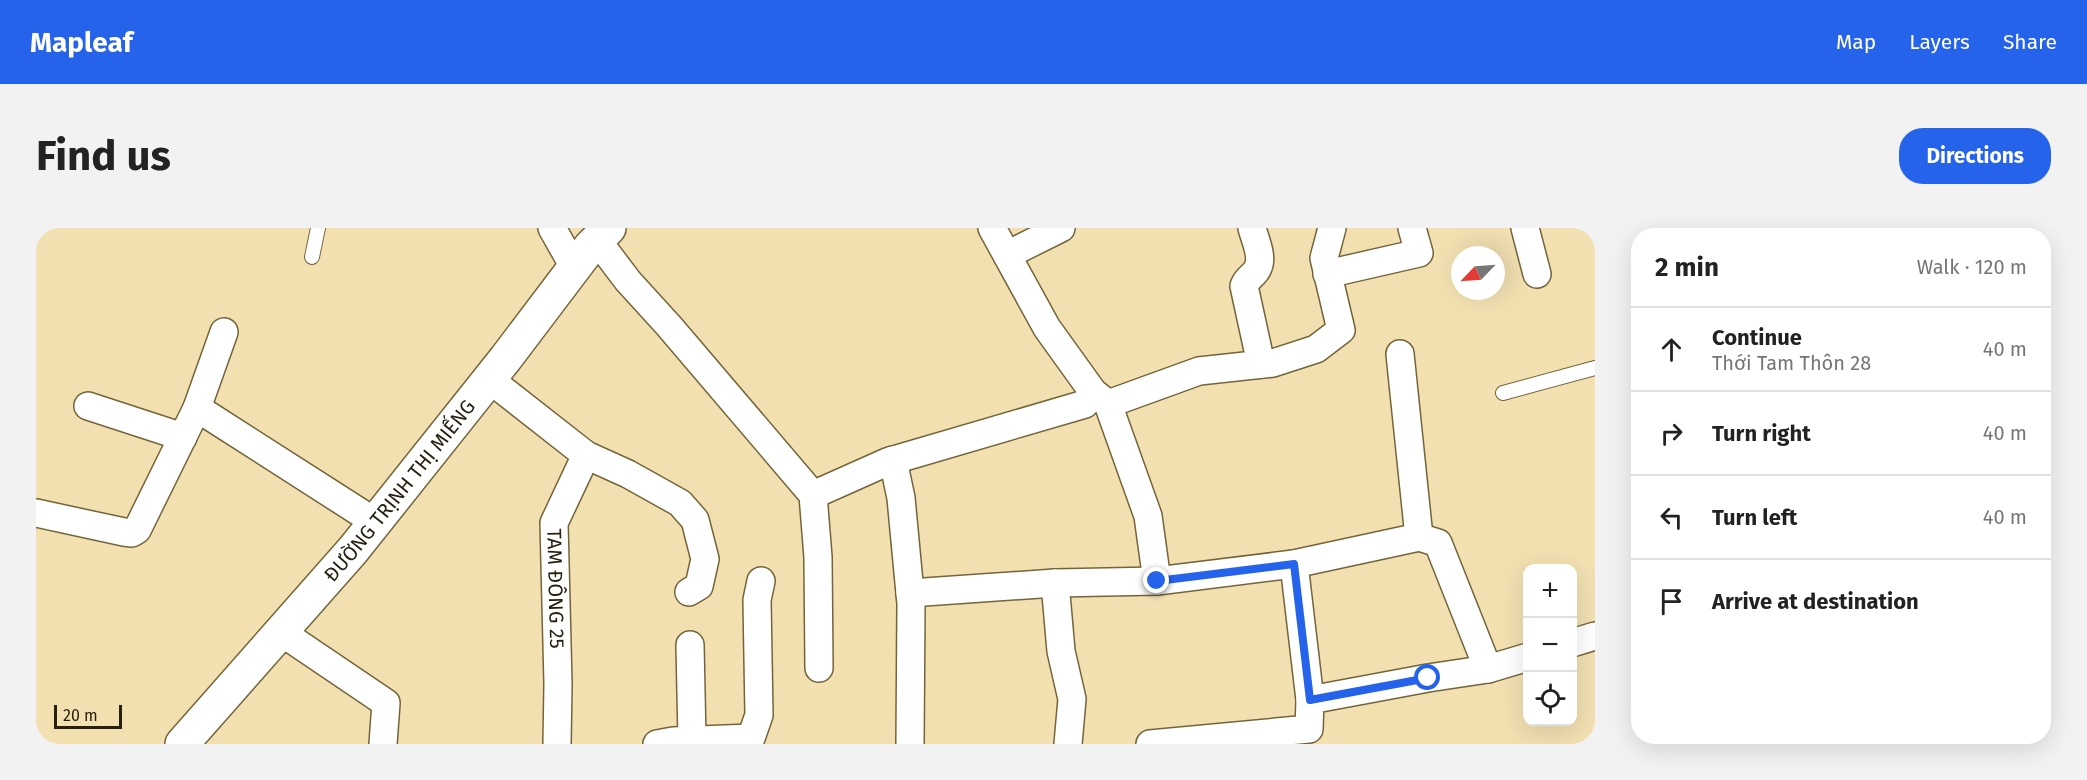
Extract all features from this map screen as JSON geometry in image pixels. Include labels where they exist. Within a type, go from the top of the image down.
[{"type":"main road","name":"ĐƯỜNG TRỊNH THỊ MIẾNG","points":[[182,744],[353,550],[489,379],[574,267],[603,234]]},
{"type":"street","points":[[552,228],[574,267]]},
{"type":"street","points":[[992,228],[1047,328],[1100,398],[1148,516],[1157,581]]},
{"type":"street","points":[[1007,255],[1061,228]]},
{"type":"street","points":[[1252,228],[1260,260],[1258,268],[1246,279],[1244,286],[1261,364]]},
{"type":"street","points":[[813,495],[893,460],[1100,398],[1199,372],[1273,363],[1316,349],[1341,330],[1324,258],[1332,228]]},
{"type":"street","points":[[1327,274],[1419,253],[1412,228]]},
{"type":"street","points":[[1526,228],[1537,274]]},
{"type":"street","points":[[603,234],[628,281],[813,495],[818,557],[819,668]]},
{"type":"street","points":[[36,513],[132,533],[137,530],[197,408],[224,332]]},
{"type":"street","points":[[1400,354],[1419,537]]},
{"type":"street","points":[[489,379],[585,455],[628,474],[680,503],[695,520],[705,559],[699,586],[689,592]]},
{"type":"street","points":[[88,406],[183,437]]},
{"type":"street","points":[[197,408],[375,522]]},
{"type":"street","name":"TAM ĐÔNG 25","points":[[558,744],[554,523],[585,455]]},
{"type":"street","points":[[893,460],[901,498],[910,593],[910,744]]},
{"type":"street","points":[[910,593],[1054,583],[1157,581],[1294,564],[1419,537],[1438,543],[1488,669]]},
{"type":"street","points":[[1150,744],[1311,736],[1310,700],[1294,564]]},
{"type":"street","points":[[657,744],[751,738],[759,715],[757,600],[761,581]]},
{"type":"street","points":[[1054,583],[1061,651],[1072,699],[1068,744]]},
{"type":"street","points":[[281,632],[386,703],[383,744]]},
{"type":"street","points":[[1577,641],[1595,636]]},
{"type":"street","points":[[690,645],[692,740]]},
{"type":"street","points":[[1310,700],[1488,669],[1523,658]]},
{"type":"lane","points":[[312,257],[318,228]]},
{"type":"lane","points":[[1503,393],[1595,368]]},
{"type":"route","points":[[1157,581],[1294,564],[1310,700],[1428,678]]}]
